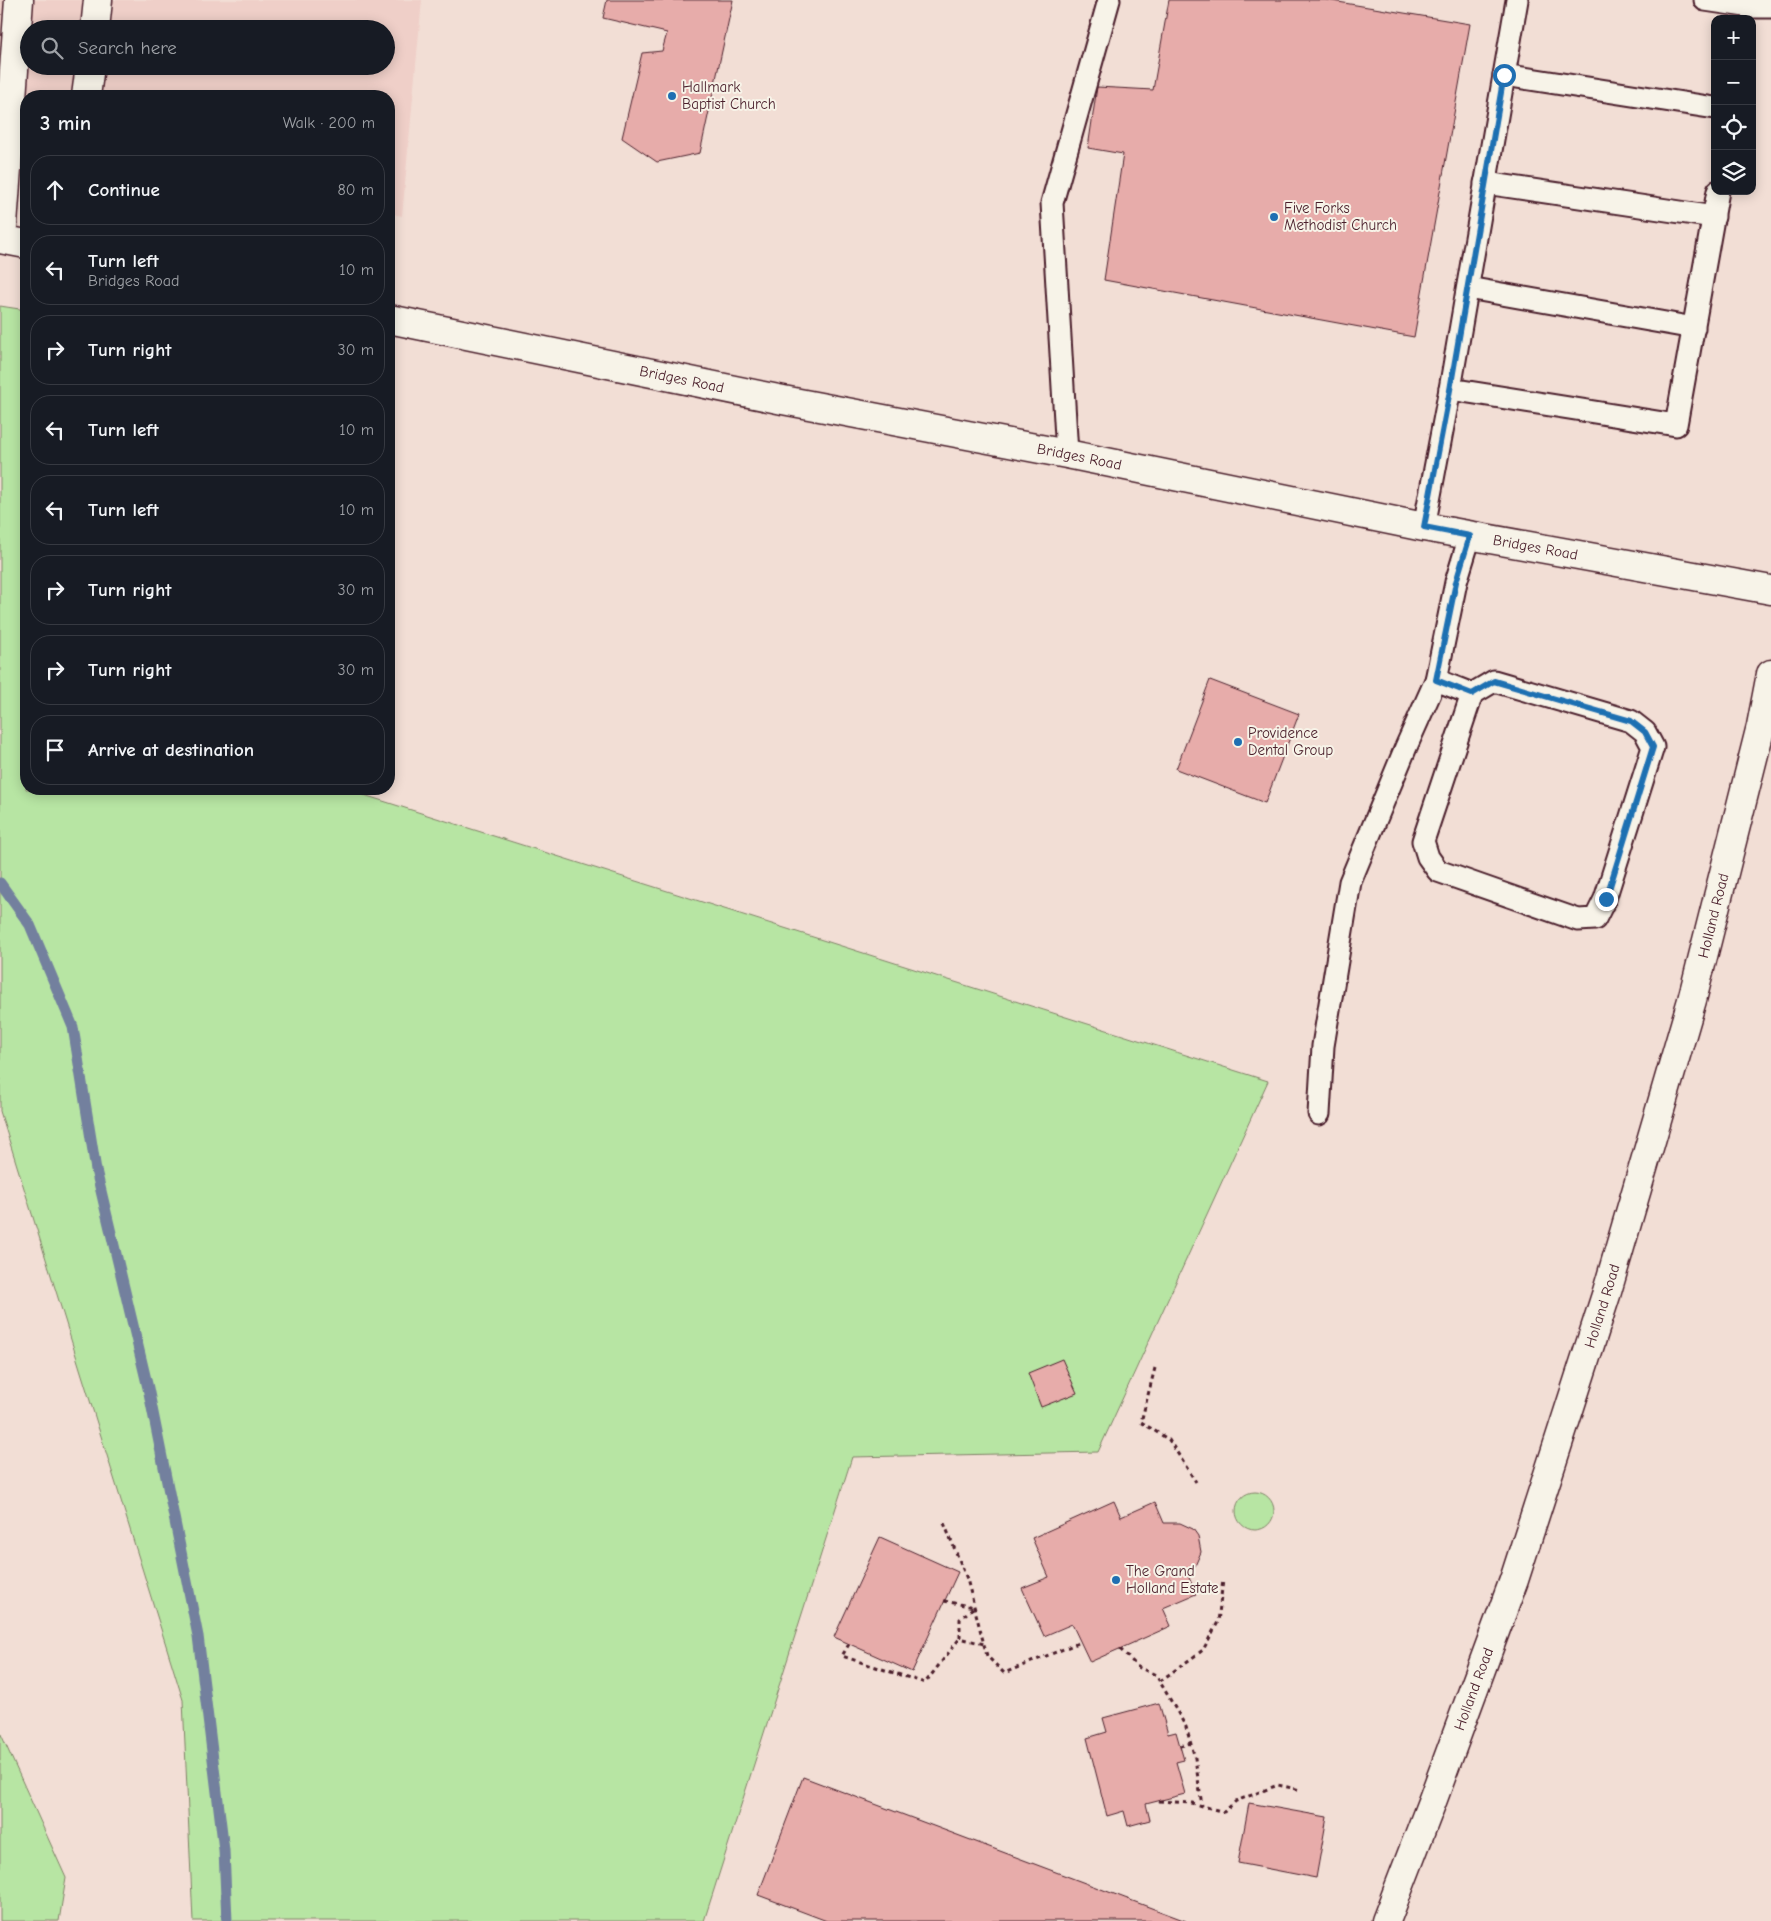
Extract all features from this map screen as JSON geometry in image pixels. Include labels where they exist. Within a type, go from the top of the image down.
[{"type":"street","points":[[9,241],[19,0]]},
{"type":"street","points":[[96,20],[98,0]]},
{"type":"street","points":[[87,90],[89,75]]},
{"type":"street","name":"Bridges Road","points":[[395,320],[782,400],[1067,454],[1424,527],[1771,590]]},
{"type":"street","name":"Holland Road","points":[[1386,1921],[1514,1580],[1606,1295],[1692,1000],[1761,726],[1771,674]]},
{"type":"lane","points":[[1067,454],[1052,203],[1109,0]]},
{"type":"lane","points":[[1424,527],[1468,288],[1517,0]]},
{"type":"lane","points":[[1705,0],[1757,11]]},
{"type":"lane","points":[[1504,75],[1711,107]]},
{"type":"lane","points":[[1485,183],[1714,218]]},
{"type":"lane","points":[[1450,390],[1676,425],[1717,195]]},
{"type":"lane","points":[[1468,288],[1694,328]]},
{"type":"lane","points":[[1319,1114],[1323,1046],[1350,882],[1436,680],[1456,582],[1470,536]]},
{"type":"lane","points":[[1436,680],[1472,694]]},
{"type":"lane","points":[[1494,681],[1631,721],[1645,732],[1653,747],[1606,899],[1595,918],[1578,920],[1438,871],[1428,857],[1423,841],[1472,694],[1494,681]]},
{"type":"path","points":[[1155,1368],[1141,1422],[1170,1440],[1196,1482]]},
{"type":"path","points":[[944,1523],[967,1579],[987,1656],[1004,1673],[1081,1642]]},
{"type":"path","points":[[1160,1681],[1203,1650],[1218,1622],[1222,1580]]},
{"type":"path","points":[[944,1601],[974,1607]]},
{"type":"path","points":[[849,1644],[842,1656],[925,1683],[960,1638],[960,1619],[974,1607]]},
{"type":"path","points":[[960,1638],[984,1644]]},
{"type":"path","points":[[1120,1649],[1138,1667],[1156,1675],[1186,1727],[1195,1758],[1202,1806]]},
{"type":"path","points":[[1180,1746],[1191,1743]]},
{"type":"path","points":[[1158,1801],[1192,1803],[1224,1812],[1236,1801],[1278,1785],[1301,1790]]},
{"type":"shaded area","points":[[0,0],[422,0],[402,216],[395,214],[395,90],[20,90],[20,142],[0,138]]},
{"type":"green space","points":[[0,306],[20,309],[20,795],[364,795],[1268,1081],[1098,1452],[852,1457],[704,1921],[193,1921],[183,1700],[0,1111]]},
{"type":"green space","points":[[1255,1492],[1262,1493],[1268,1498],[1273,1504],[1273,1518],[1268,1524],[1262,1529],[1255,1530],[1248,1529],[1242,1524],[1237,1518],[1236,1511],[1237,1504],[1242,1498],[1248,1493]]},
{"type":"green space","points":[[0,1732],[66,1878],[59,1921],[0,1921]]},
{"type":"building","name":"Hallmark Baptist Church","points":[[607,0],[733,0],[700,153],[657,162],[622,138],[642,53],[662,51],[667,33],[603,18]]},
{"type":"building","name":"Five Forks Methodist Church","points":[[1169,0],[1326,0],[1470,24],[1414,337],[1104,280],[1123,154],[1088,148],[1097,87],[1153,90]]},
{"type":"building","name":"Providence Dental Group","points":[[1210,680],[1299,714],[1265,803],[1176,769]]},
{"type":"building","points":[[1062,1359],[1077,1393],[1041,1407],[1028,1373]]},
{"type":"building","name":"The Grand Holland Estate","points":[[1114,1501],[1121,1517],[1155,1502],[1164,1523],[1180,1523],[1193,1529],[1198,1536],[1201,1552],[1195,1566],[1187,1573],[1196,1594],[1163,1608],[1171,1626],[1090,1662],[1072,1624],[1044,1636],[1022,1588],[1049,1577],[1032,1538]]},
{"type":"building","points":[[880,1537],[958,1572],[912,1672],[834,1637]]},
{"type":"building","points":[[1159,1703],[1168,1734],[1176,1732],[1184,1760],[1176,1762],[1185,1794],[1146,1804],[1150,1820],[1128,1826],[1124,1811],[1107,1816],[1087,1738],[1107,1732],[1103,1718]]},
{"type":"building","points":[[803,1777],[1186,1921],[827,1921],[758,1895]]},
{"type":"building","points":[[1249,1803],[1327,1817],[1316,1878],[1238,1863]]},
{"type":"waterway","points":[[0,883],[30,925],[73,1027],[96,1170],[148,1388],[198,1636],[224,1850],[227,1921]]},
{"type":"place","name":"Hallmark Baptist Church","points":[[672,96]]},
{"type":"place","name":"Five Forks Methodist Church","points":[[1274,217]]},
{"type":"place","name":"Providence Dental Group","points":[[1238,742]]},
{"type":"place","name":"The Grand Holland Estate","points":[[1116,1580]]},
{"type":"route","points":[[1504,75],[1450,390],[1424,527],[1470,536],[1456,582],[1436,680],[1472,694],[1494,681],[1631,721],[1645,732],[1653,747],[1606,899]]}]
